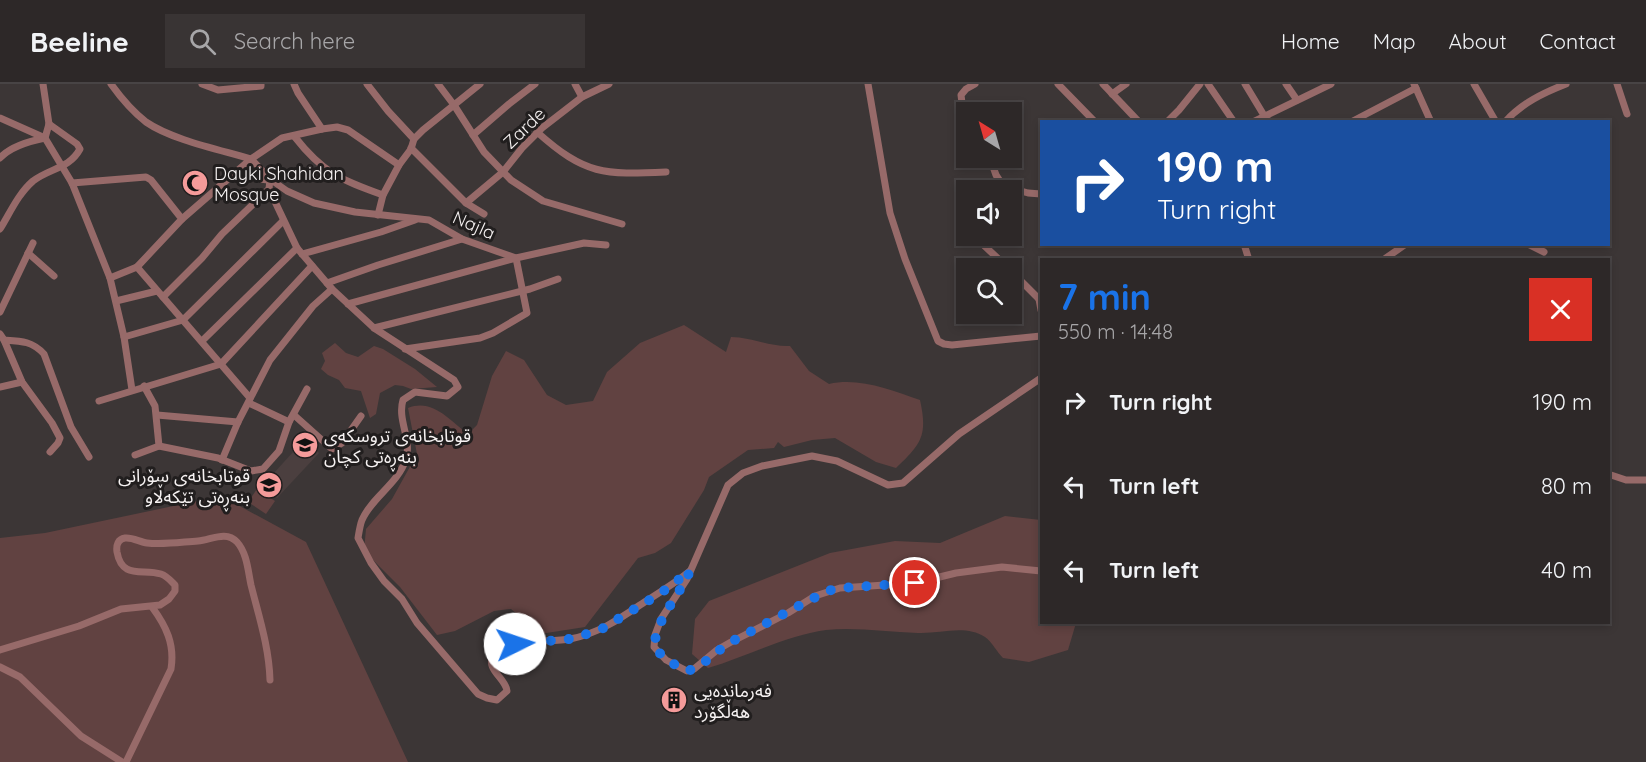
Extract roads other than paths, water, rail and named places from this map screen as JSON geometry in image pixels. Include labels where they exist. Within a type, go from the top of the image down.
[{"type":"street","points":[[43,84],[49,124],[45,138]]},
{"type":"street","points":[[111,84],[123,102],[147,123],[178,137],[251,159]]},
{"type":"street","points":[[202,84],[218,90],[262,86]]},
{"type":"street","points":[[294,84],[322,129]]},
{"type":"street","points":[[367,84],[414,139]]},
{"type":"street","points":[[438,84],[484,152],[511,180],[543,201],[622,224]]},
{"type":"street","points":[[378,214],[383,195],[414,139],[480,84]]},
{"type":"street","points":[[473,135],[535,84]]},
{"type":"street","points":[[574,84],[582,97]]},
{"type":"street","name":"Zarde","points":[[466,203],[503,172],[537,132],[582,97],[609,84]]},
{"type":"street","points":[[868,84],[890,213],[904,259],[938,340],[952,345],[1040,336]]},
{"type":"street","points":[[962,102],[961,95],[975,84]]},
{"type":"street","points":[[1058,84],[1093,120]]},
{"type":"street","points":[[1103,84],[1137,120]]},
{"type":"street","points":[[1112,94],[1126,84]]},
{"type":"street","points":[[1169,120],[1200,84]]},
{"type":"street","points":[[1208,84],[1233,120]]},
{"type":"street","points":[[1245,84],[1266,119],[1328,85]]},
{"type":"street","points":[[1286,84],[1297,100]]},
{"type":"street","points":[[1474,84],[1495,120]]},
{"type":"street","points":[[1507,120],[1513,112],[1539,95],[1566,84]]},
{"type":"street","points":[[1617,84],[1627,114]]},
{"type":"street","points":[[1355,120],[1415,86],[1430,119]]},
{"type":"street","points":[[0,117],[45,138],[72,183],[110,278],[124,337],[132,390]]},
{"type":"street","points":[[0,229],[23,191],[48,172],[70,163],[80,149],[77,144],[49,124]]},
{"type":"street","points":[[110,278],[137,267],[182,219],[251,159],[282,138],[337,127],[348,130],[399,165]]},
{"type":"street","points":[[537,132],[554,147],[589,168],[623,174],[666,172]]},
{"type":"street","points":[[294,136],[311,157],[324,168],[345,181],[383,195]]},
{"type":"street","points":[[0,158],[29,141],[45,138]]},
{"type":"street","points":[[411,148],[466,203],[484,214]]},
{"type":"street","name":"Najla","points":[[251,159],[270,179],[287,191],[314,203],[355,212],[429,220],[462,239],[516,258]]},
{"type":"street","points":[[994,168],[1003,186],[1040,194]]},
{"type":"street","points":[[240,170],[256,178],[266,181],[270,179],[269,189],[283,221],[300,251],[329,286],[374,328],[454,380],[458,387],[447,396],[416,392],[403,400],[401,418],[408,441],[406,459],[398,476],[362,520],[358,538],[371,563],[384,581],[402,599],[417,623],[478,694],[496,700],[507,691],[507,686],[493,668],[492,660],[495,653],[503,647],[570,639],[600,630],[661,593],[690,571]]},
{"type":"street","points":[[72,183],[146,177],[151,180],[182,219]]},
{"type":"street","points":[[163,297],[202,258],[222,234],[269,189]]},
{"type":"street","points":[[202,341],[300,251],[381,232],[418,219]]},
{"type":"street","points":[[124,337],[183,320],[283,221]]},
{"type":"street","points":[[222,460],[238,422],[270,360],[329,286],[378,265],[462,239]]},
{"type":"street","points":[[0,312],[33,243]]},
{"type":"street","points":[[348,304],[516,258],[584,243],[606,245]]},
{"type":"street","points":[[985,246],[997,258]]},
{"type":"street","points":[[1386,258],[1403,246]]},
{"type":"street","points":[[1532,246],[1544,252]]},
{"type":"street","points":[[28,253],[54,276]]},
{"type":"street","points":[[405,349],[480,338],[528,313],[516,258]]},
{"type":"street","points":[[99,401],[221,364],[312,266]]},
{"type":"street","points":[[137,267],[202,341],[249,401],[291,419],[332,449],[342,443],[361,416]]},
{"type":"street","points":[[374,328],[530,289],[558,279]]},
{"type":"street","points":[[1022,281],[1040,298]]},
{"type":"street","points":[[116,301],[157,291]]},
{"type":"street","points":[[2,337],[22,382],[52,423],[60,438],[50,452]]},
{"type":"street","points":[[2,337],[26,341],[35,345],[44,354],[71,427],[89,457]]},
{"type":"street","points":[[1040,379],[959,434],[903,483],[888,485],[837,461],[812,456],[743,472],[728,485],[690,571],[661,619],[655,635],[654,647],[666,660],[687,671],[694,669],[717,650],[788,613],[815,596],[840,588],[915,583],[956,573],[1002,567],[1040,571]]},
{"type":"street","points":[[0,387],[22,382]]},
{"type":"street","points":[[144,386],[155,406],[159,446]]},
{"type":"street","points":[[135,455],[159,446],[222,460],[251,471],[262,469],[279,451],[291,419],[307,389]]},
{"type":"street","points":[[157,415],[181,415],[238,422]]},
{"type":"street","points":[[1610,475],[1626,480],[1646,480]]},
{"type":"street","points":[[0,650],[79,626],[122,609],[152,607],[169,599],[175,591],[175,585],[164,574],[130,571],[124,566],[116,549],[121,539],[126,537],[138,542],[156,544],[198,541],[223,536],[231,538],[242,550],[266,639],[270,680]]},
{"type":"street","points":[[0,667],[20,677],[81,736],[124,762],[171,669],[173,654],[169,635],[163,621],[152,607]]},
{"type":"place","name":"Dayki Shahidan Mosque","points":[[195,183]]},
{"type":"place","name":"قوتابخانەی تروسکەی بنەڕەتی کچان","points":[[305,445]]},
{"type":"place","name":"قوتابخانەی سۆرانی بنەڕەتی تێکەڵاو","points":[[269,485]]},
{"type":"place","name":"فەرماندەیی هەڵگۆرد","points":[[674,700]]}]
